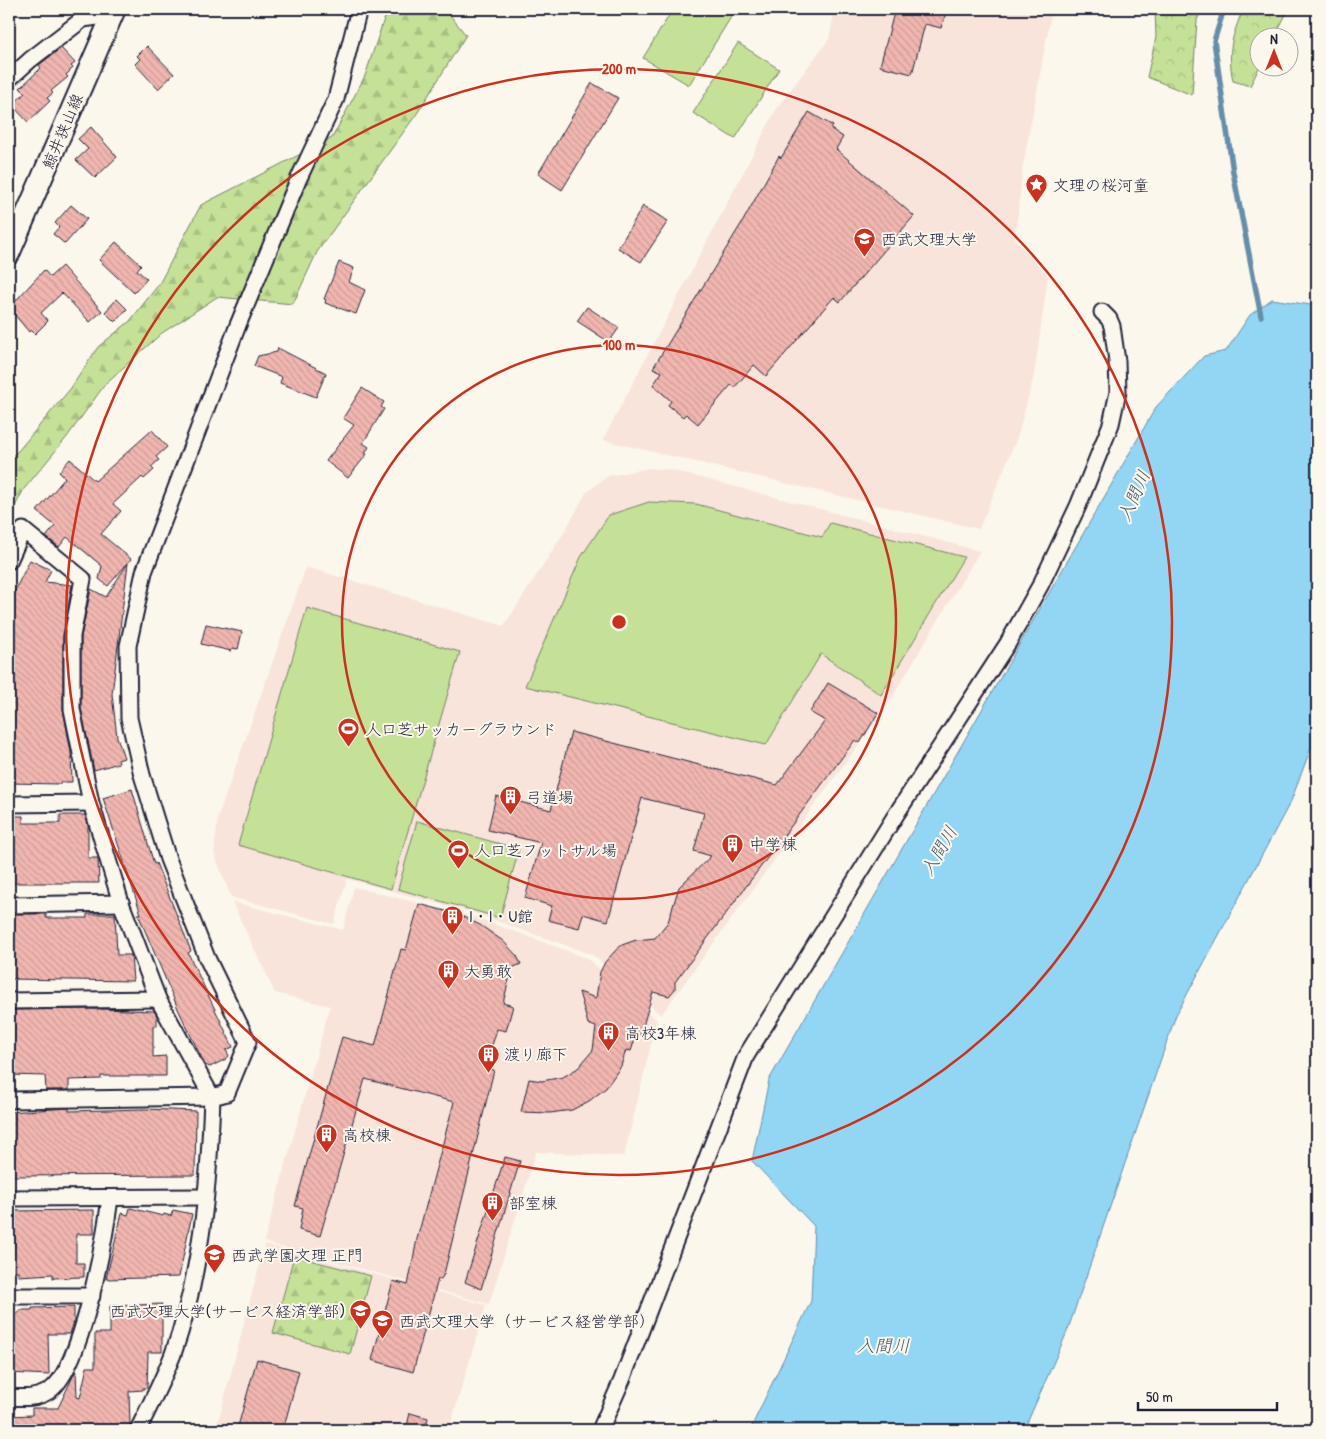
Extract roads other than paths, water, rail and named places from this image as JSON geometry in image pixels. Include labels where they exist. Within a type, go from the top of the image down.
[{"type":"main road","name":"鯨井狭山線","points":[[9,254],[114,12]]},
{"type":"street","points":[[9,1100],[212,1097],[226,1093],[248,1042],[196,931],[168,859],[148,794],[129,718],[128,646],[144,572],[238,326],[299,178],[336,99],[359,9]]},
{"type":"street","points":[[9,79],[30,60],[83,20],[114,12]]},
{"type":"street","points":[[600,1430],[625,1371],[746,1056],[897,813],[1008,642],[1041,584],[1078,506],[1111,424],[1118,392],[1117,361],[1112,326],[1109,319],[1102,312]]},
{"type":"street","points":[[9,561],[23,530],[83,579],[72,636],[72,700],[80,755],[91,803],[121,903],[158,999],[212,1097],[210,1147],[200,1246],[188,1304],[166,1371],[138,1430]]},
{"type":"street","points":[[9,804],[91,803]]},
{"type":"street","points":[[9,906],[121,903]]},
{"type":"street","points":[[9,1001],[158,999]]},
{"type":"street","points":[[9,1198],[205,1196]]},
{"type":"street","points":[[9,1398],[36,1398],[51,1390],[71,1360],[92,1296],[110,1198]]},
{"type":"street","points":[[9,1296],[92,1296]]},
{"type":"water","name":"入間川","points":[[1272,299],[1317,306],[1317,732],[1291,801],[1176,1015],[1067,1332],[1024,1430],[750,1430],[811,1301],[814,1226],[752,1161],[769,1080],[1156,407],[1204,356],[1226,351],[1250,315]]},
{"type":"waterway","points":[[1224,9],[1214,41],[1233,172],[1261,316]]},
{"type":"place","name":"文理の桜河童","points":[[1037,204]]},
{"type":"place","name":"西武文理大学","points":[[865,258]]},
{"type":"place","name":"人口芝サッカーグラウンド","points":[[349,748]]},
{"type":"place","name":"弓道場","points":[[510,816]]},
{"type":"place","name":"中学棟","points":[[733,863]]},
{"type":"place","name":"人口芝フットサル場","points":[[458,869]]},
{"type":"place","name":"I・I・U館","points":[[453,935]]},
{"type":"place","name":"大勇敢","points":[[448,990]]},
{"type":"place","name":"高校3年棟","points":[[609,1052]]},
{"type":"place","name":"渡り廊下","points":[[488,1073]]},
{"type":"place","name":"高校棟","points":[[327,1154]]},
{"type":"place","name":"部室棟","points":[[493,1222]]},
{"type":"place","name":"西武学園文理 正門","points":[[215,1274]]},
{"type":"place","name":"西武文理大学(サービス経済学部)","points":[[361,1330]]},
{"type":"place","name":"西武文理大学（サービス経営学部）","points":[[383,1340]]}]
